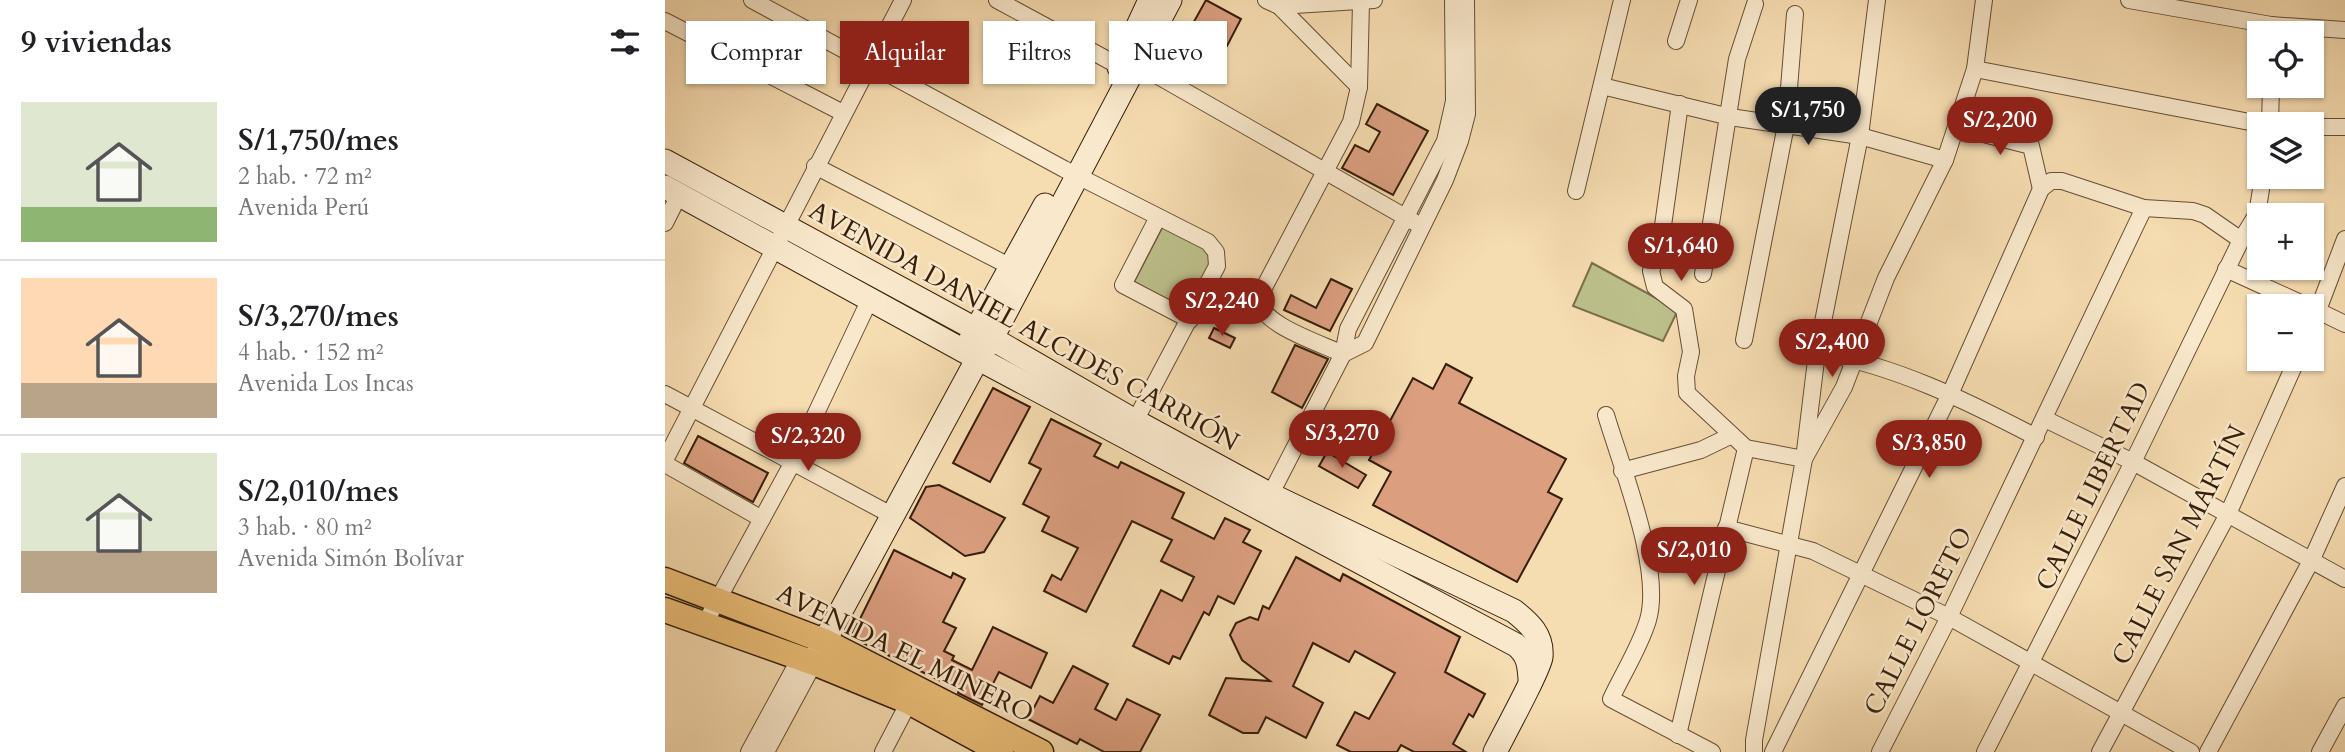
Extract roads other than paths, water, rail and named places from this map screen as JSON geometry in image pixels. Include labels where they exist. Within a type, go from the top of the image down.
[{"type":"main road","name":"AVENIDA EL MINERO","points":[[665,580],[717,599],[898,691],[1001,752]]},
{"type":"main road","name":"AVENIDA EL MINERO","points":[[665,610],[703,625],[813,650]]},
{"type":"main road","name":"AVENIDA EL MINERO","points":[[972,736],[1041,752]]},
{"type":"street","points":[[752,0],[840,47]]},
{"type":"street","points":[[892,21],[903,0]]},
{"type":"street","points":[[997,0],[1109,56]]},
{"type":"street","points":[[1143,21],[1150,0]]},
{"type":"street","points":[[1156,21],[1170,0]]},
{"type":"street","points":[[1343,354],[1365,343],[1424,225],[1460,141],[1467,114],[1453,0]]},
{"type":"street","points":[[1266,503],[1343,354],[1348,328],[1445,141],[1460,74],[1466,0]]},
{"type":"street","points":[[1576,191],[1622,0]]},
{"type":"street","points":[[1677,41],[1689,0]]},
{"type":"street","points":[[1754,752],[1753,740],[1804,459],[1817,352],[1860,136],[1876,0]]},
{"type":"street","points":[[1804,459],[1844,387],[1886,278],[1945,160],[1975,69],[1984,0]]},
{"type":"street","points":[[2129,0],[2247,24]]},
{"type":"street","points":[[1272,3],[1368,1],[1359,87],[1352,122],[1258,299],[1259,307],[1270,320],[1343,354]]},
{"type":"street","points":[[1272,3],[1359,87]]},
{"type":"street","points":[[1703,275],[1730,117],[1737,59],[1755,4]]},
{"type":"street","points":[[1744,340],[1787,125],[1795,14]]},
{"type":"street","points":[[665,21],[843,113]]},
{"type":"street","points":[[2324,30],[2345,30]]},
{"type":"street","points":[[1975,69],[2247,121]]},
{"type":"street","points":[[762,519],[665,462],[773,246],[859,84]]},
{"type":"street","points":[[909,84],[1208,242],[1216,252],[1217,266],[1135,421]]},
{"type":"street","points":[[766,752],[882,510],[985,334],[1118,84]]},
{"type":"street","points":[[1164,84],[1326,169],[1404,218],[1424,225]]},
{"type":"street","points":[[1602,86],[1730,117],[1860,136],[1945,160]]},
{"type":"street","points":[[1680,104],[1660,247],[1651,271],[1655,287],[1685,309],[1691,352],[1686,376],[1687,393],[1730,436],[1746,448],[1804,459]]},
{"type":"street","points":[[1773,752],[1863,576],[1951,393],[2046,185],[2031,146],[1956,127]]},
{"type":"street","points":[[2324,127],[2345,128]]},
{"type":"street","name":"AVENIDA DANIEL ALCIDES CARRIÓN","points":[[665,161],[985,334],[1070,396],[1266,503],[1514,611],[1531,625],[1539,638],[1541,659],[1495,752]]},
{"type":"street","points":[[815,166],[1011,267]]},
{"type":"street","points":[[985,334],[1011,267],[1071,172]]},
{"type":"street","points":[[2046,185],[2063,181],[2144,208],[2193,211],[2205,215],[2241,240]]},
{"type":"street","name":"CALLE LIBERTAD","points":[[1986,752],[2133,462],[2226,269],[2257,214],[2261,189]]},
{"type":"street","points":[[665,223],[672,191]]},
{"type":"street","name":"AVENIDA DANIEL ALCIDES CARRIÓN","points":[[672,191],[971,354],[1135,421],[1204,469]]},
{"type":"street","name":"CALLE LORETO","points":[[1880,752],[1949,617],[2144,208]]},
{"type":"street","points":[[1158,217],[1123,285],[1190,320]]},
{"type":"street","points":[[2320,294],[2345,239]]},
{"type":"street","points":[[2226,269],[2275,294]]},
{"type":"street","points":[[703,625],[793,462],[870,299]]},
{"type":"street","points":[[2324,317],[2345,324]]},
{"type":"street","points":[[1817,352],[1855,359],[1951,393],[2036,437]]},
{"type":"street","points":[[750,752],[813,650],[971,354]]},
{"type":"street","name":"CALLE SAN MARTÍN","points":[[2100,752],[2119,712],[2228,514],[2292,371]]},
{"type":"street","points":[[665,394],[882,510]]},
{"type":"street","points":[[1606,415],[1644,544],[1651,600],[1647,621],[1611,699],[1712,752]]},
{"type":"street","points":[[2045,419],[2133,462],[2345,579]]},
{"type":"street","points":[[1622,471],[1701,450],[1730,436]]},
{"type":"street","points":[[1678,735],[1746,448]]},
{"type":"street","points":[[2207,752],[2312,559],[2345,486]]},
{"type":"street","points":[[1726,528],[1788,542],[1949,617],[2191,752]]},
{"type":"street","points":[[883,752],[898,691]]},
{"type":"street","points":[[2320,752],[2345,706]]}]
